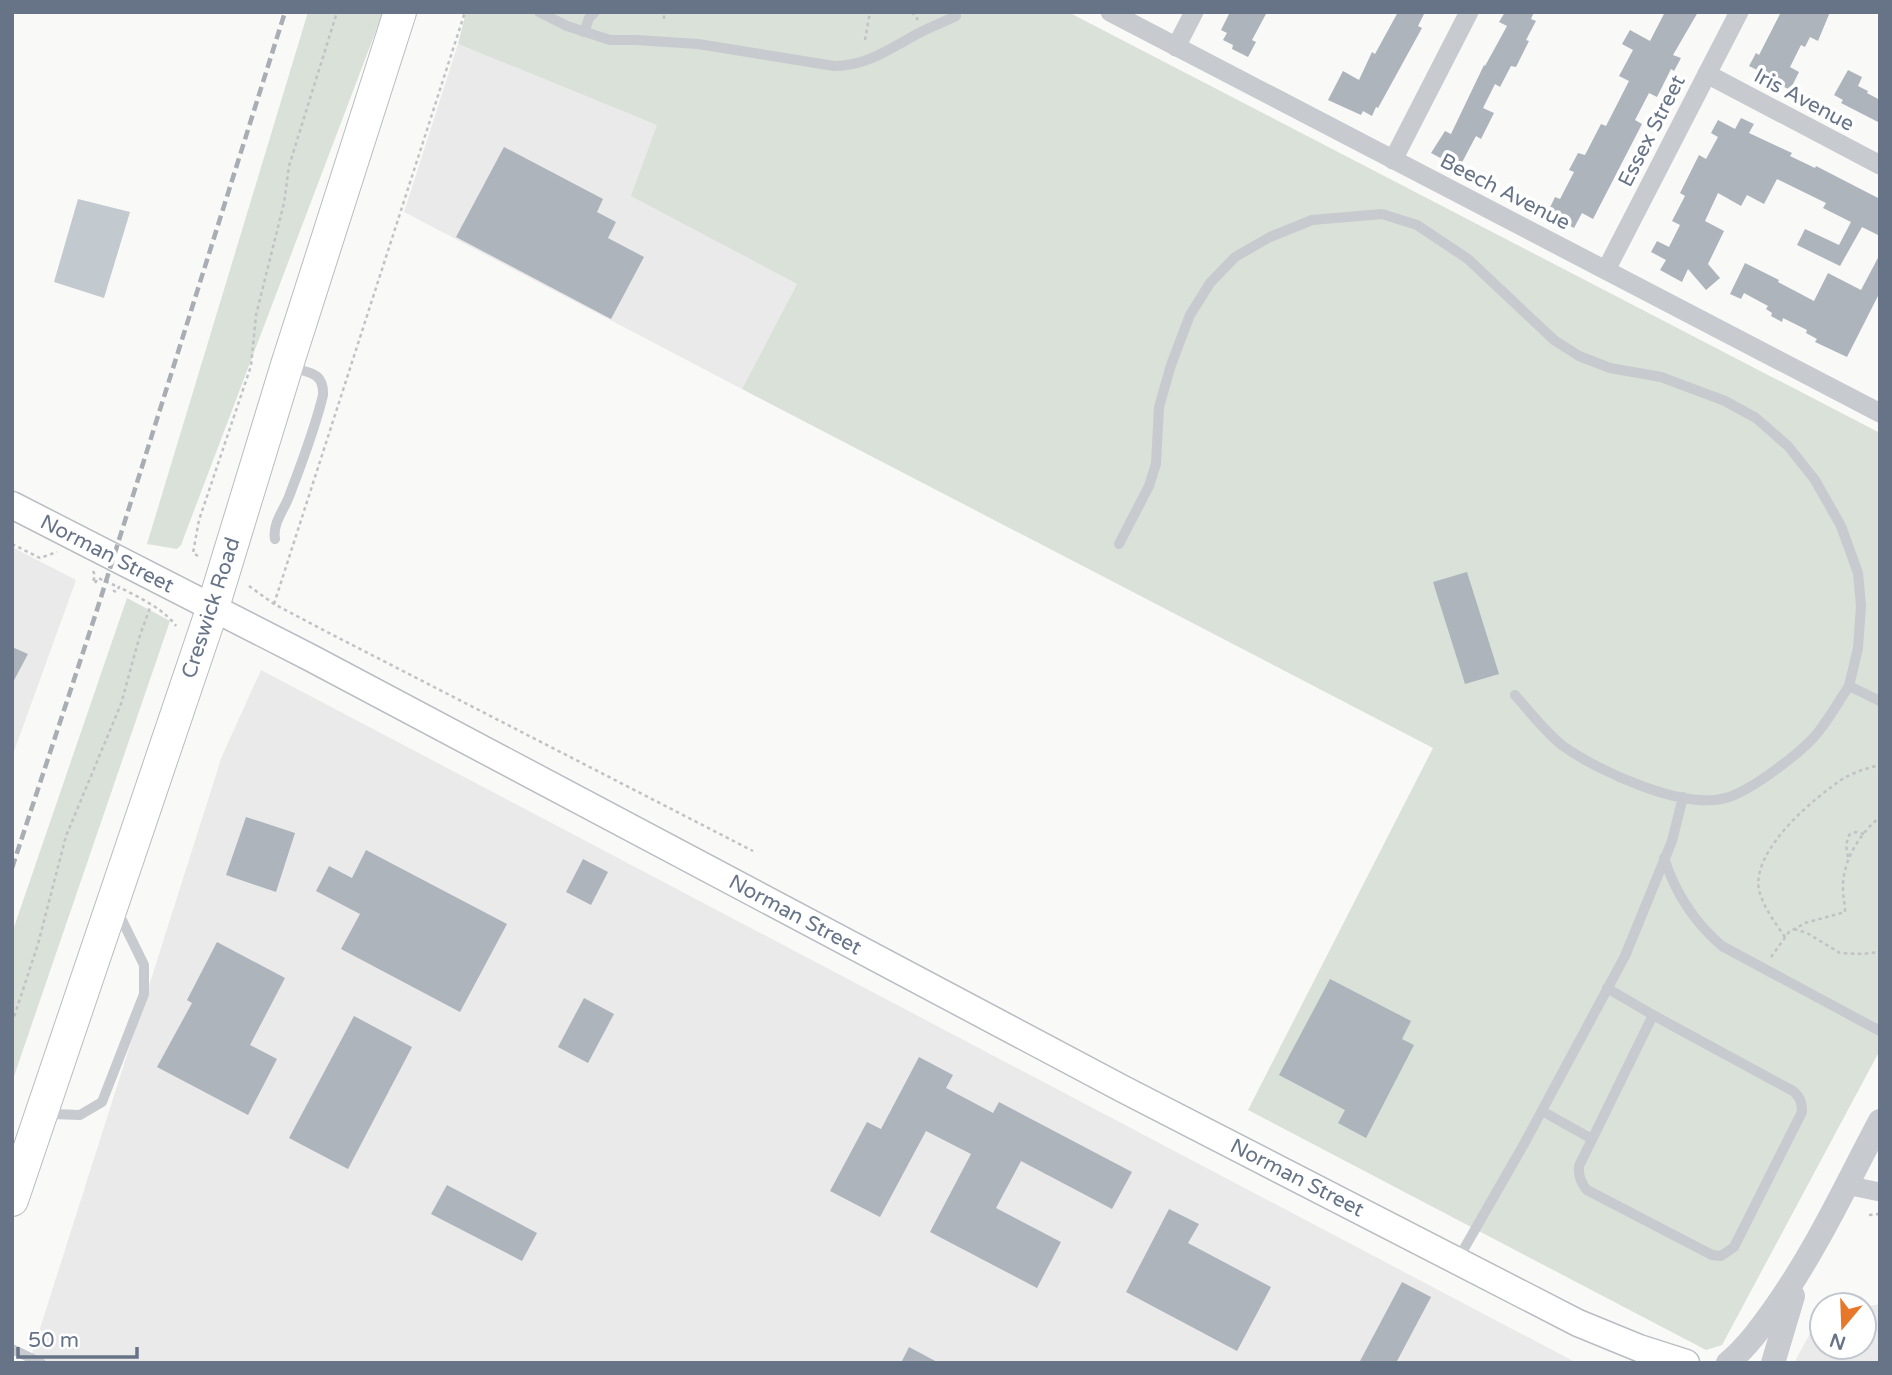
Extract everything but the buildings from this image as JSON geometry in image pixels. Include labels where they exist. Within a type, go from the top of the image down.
[{"type":"highway","name":"Creswick Road","points":[[12,1200],[213,607],[400,12]]},
{"type":"main road","name":"Norman Street","points":[[12,505],[213,607],[1114,1084],[1457,1261],[1578,1323],[1639,1348],[1686,1363]]},
{"type":"main road","name":"Norman Street","points":[[1578,1323],[1639,1363]]},
{"type":"street","name":"Beech Avenue","points":[[1110,12],[1880,413]]},
{"type":"street","points":[[1176,47],[1194,12]]},
{"type":"street","points":[[1392,160],[1469,12]]},
{"type":"street","name":"Essex Street","points":[[1606,270],[1739,12]]},
{"type":"street","name":"Iris Avenue","points":[[1707,74],[1880,165]]},
{"type":"street","points":[[1728,1363],[1759,1331],[1800,1272],[1880,1121]]},
{"type":"street","points":[[1846,1185],[1880,1192]]},
{"type":"street","points":[[1773,1363],[1800,1272]]},
{"type":"lane","points":[[540,12],[554,21],[610,40],[698,44],[821,65],[858,63],[875,58],[956,16]]},
{"type":"lane","points":[[584,32],[589,18],[595,12]]},
{"type":"lane","points":[[1119,544],[1149,486],[1156,464],[1159,407],[1171,365],[1190,315],[1210,282],[1235,257],[1270,237],[1312,220],[1382,214],[1417,225],[1468,259],[1554,340],[1579,356],[1610,368],[1661,377],[1725,401],[1756,418],[1787,446],[1815,481],[1841,526],[1858,573],[1861,606],[1858,648],[1849,686],[1818,732],[1758,781],[1728,797],[1706,801],[1670,795],[1634,784],[1602,769],[1562,745],[1515,695]]},
{"type":"lane","points":[[275,539],[275,525],[291,492],[323,391],[321,381],[315,375],[287,365]]},
{"type":"lane","points":[[1849,686],[1880,701]]},
{"type":"lane","points":[[1457,1261],[1625,956],[1672,841],[1683,797]]},
{"type":"lane","points":[[1664,859],[1680,896],[1705,932],[1722,946],[1880,1031]]},
{"type":"lane","points":[[43,1110],[53,1114],[80,1115],[102,1102],[144,994],[144,965],[113,902]]},
{"type":"lane","points":[[1608,988],[1653,1016],[1793,1091],[1802,1103],[1802,1112],[1734,1247],[1721,1256],[1712,1255],[1587,1190],[1578,1175],[1579,1166],[1653,1016]]},
{"type":"lane","points":[[1542,1111],[1592,1139]]},
{"type":"lane","points":[[12,1349],[41,1363]]},
{"type":"path","points":[[198,556],[193,553],[199,520],[251,366],[256,314],[284,203],[289,166],[337,12]]},
{"type":"path","points":[[274,604],[466,12]]},
{"type":"path","points":[[664,12],[664,19]]},
{"type":"path","points":[[865,40],[870,12]]},
{"type":"path","points":[[912,12],[918,19]]},
{"type":"path","points":[[12,544],[40,558],[58,551]]},
{"type":"path","points":[[249,586],[274,604],[753,851]]},
{"type":"path","points":[[12,1023],[38,944],[66,836],[121,704],[151,605]]},
{"type":"path","points":[[1785,937],[1776,925],[1759,888],[1764,859],[1785,829],[1813,800],[1857,772],[1880,765]]},
{"type":"path","points":[[1764,969],[1785,937],[1794,929],[1805,923],[1846,912],[1844,872],[1864,834],[1880,817]]},
{"type":"path","points":[[1849,859],[1846,845],[1849,835],[1856,832],[1864,834]]},
{"type":"path","points":[[1794,929],[1807,933],[1840,953],[1880,952]]},
{"type":"path","points":[[1869,1215],[1880,1214]]},
{"type":"shaded area","points":[[308,12],[383,12],[181,545],[177,549],[147,544]]},
{"type":"shaded area","points":[[466,12],[1068,12],[1880,433],[1880,1050],[1722,1345],[1706,1350],[1248,1110],[1433,748],[742,389],[797,284],[631,196],[657,125],[458,44]]},
{"type":"shaded area","points":[[458,44],[658,125],[632,196],[797,284],[742,389],[404,212]]},
{"type":"shaded area","points":[[78,199],[130,212],[104,298],[54,282]]},
{"type":"shaded area","points":[[12,547],[76,580],[12,757]]},
{"type":"shaded area","points":[[127,598],[170,621],[12,1082],[12,933]]},
{"type":"shaded area","points":[[261,670],[1577,1363],[29,1363],[222,756]]},
{"type":"shaded area","points":[[1878,1304],[1880,1363],[1794,1363],[1808,1337],[1808,1361],[1878,1361]]},
{"type":"railway","points":[[12,868],[96,613],[285,12]]}]
